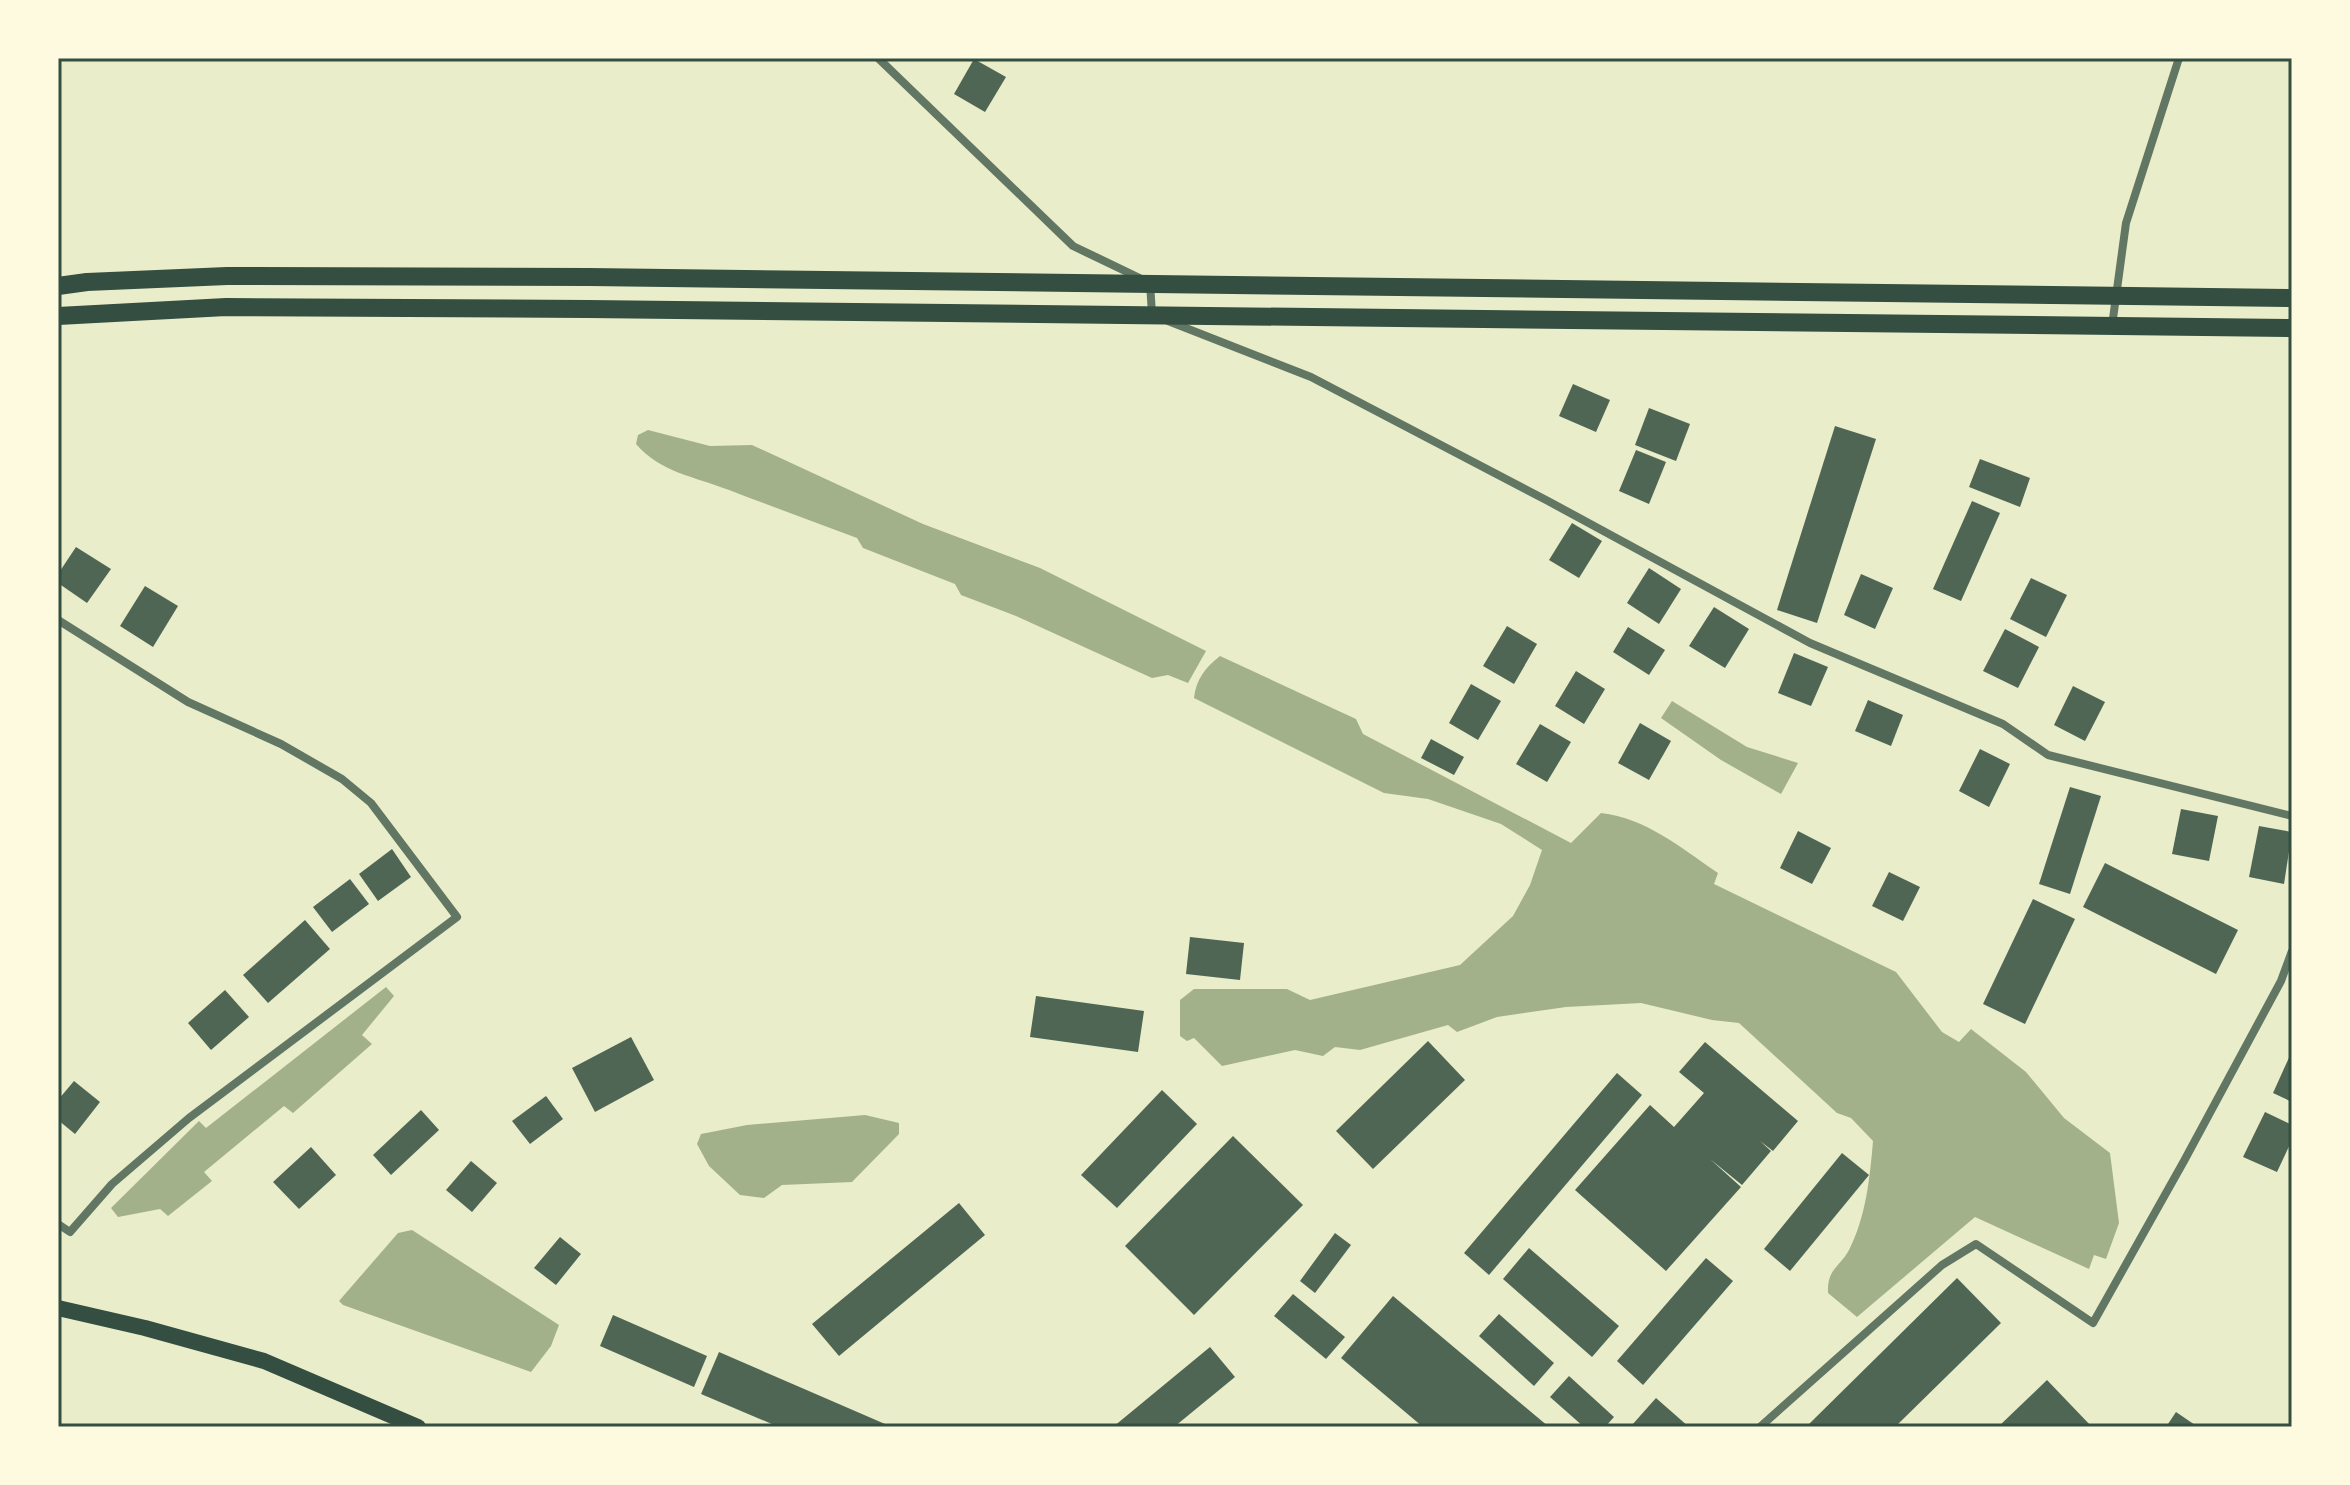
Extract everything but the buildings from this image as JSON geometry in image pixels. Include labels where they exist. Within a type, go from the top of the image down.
[{"type":"main road","points":[[58,286],[227,276],[589,277],[2292,298]]},
{"type":"main road","points":[[58,316],[226,307],[2292,328]]},
{"type":"main road","points":[[58,1308],[264,1361],[418,1427]]},
{"type":"street","points":[[878,58],[1073,246],[1150,283],[1152,315],[1311,377],[1810,643],[2003,724],[2048,755],[2292,816]]},
{"type":"street","points":[[2112,326],[2126,223],[2179,58]]},
{"type":"street","points":[[58,620],[188,702],[281,744],[342,779],[371,803],[457,917],[189,1118],[112,1184],[70,1232],[58,1224]]},
{"type":"street","points":[[1760,1427],[1942,1265],[1976,1244],[2093,1323],[2281,981],[2292,951]]},
{"type":"shaded area","points":[[648,430],[710,446],[752,445],[923,524],[1040,568],[1206,651],[1188,683],[1168,675],[1152,678],[1016,616],[961,595],[955,584],[863,548],[857,538],[679,473],[656,461],[636,444],[638,435]]},
{"type":"shaded area","points":[[1220,656],[1356,719],[1363,734],[1571,843],[1601,813],[1648,828],[1718,873],[1714,884],[1896,972],[1942,1032],[1959,1042],[1971,1029],[2026,1072],[2064,1118],[2110,1153],[2119,1223],[2106,1259],[2094,1255],[2089,1269],[1975,1217],[1857,1317],[1828,1293],[1828,1285],[1860,1224],[1869,1183],[1873,1141],[1851,1118],[1837,1113],[1739,1023],[1712,1020],[1641,1003],[1566,1007],[1497,1017],[1457,1032],[1448,1025],[1360,1050],[1335,1047],[1323,1056],[1295,1050],[1222,1066],[1194,1038],[1187,1041],[1180,1036],[1180,1000],[1194,989],[1287,989],[1310,1000],[1460,965],[1513,916],[1530,885],[1542,850],[1501,824],[1428,799],[1384,793],[1194,698],[1202,674]]},
{"type":"shaded area","points":[[1672,701],[1747,747],[1798,763],[1781,794],[1721,760],[1661,718]]},
{"type":"shaded area","points":[[386,987],[394,996],[362,1035],[372,1044],[293,1113],[284,1106],[204,1172],[212,1181],[168,1216],[160,1209],[118,1217],[111,1208],[199,1121],[206,1128]]},
{"type":"shaded area","points":[[865,1115],[899,1123],[899,1134],[852,1182],[782,1185],[764,1198],[740,1195],[709,1166],[697,1144],[701,1134],[747,1125]]},
{"type":"shaded area","points":[[412,1230],[559,1325],[551,1346],[531,1372],[339,1301],[398,1233]]}]
